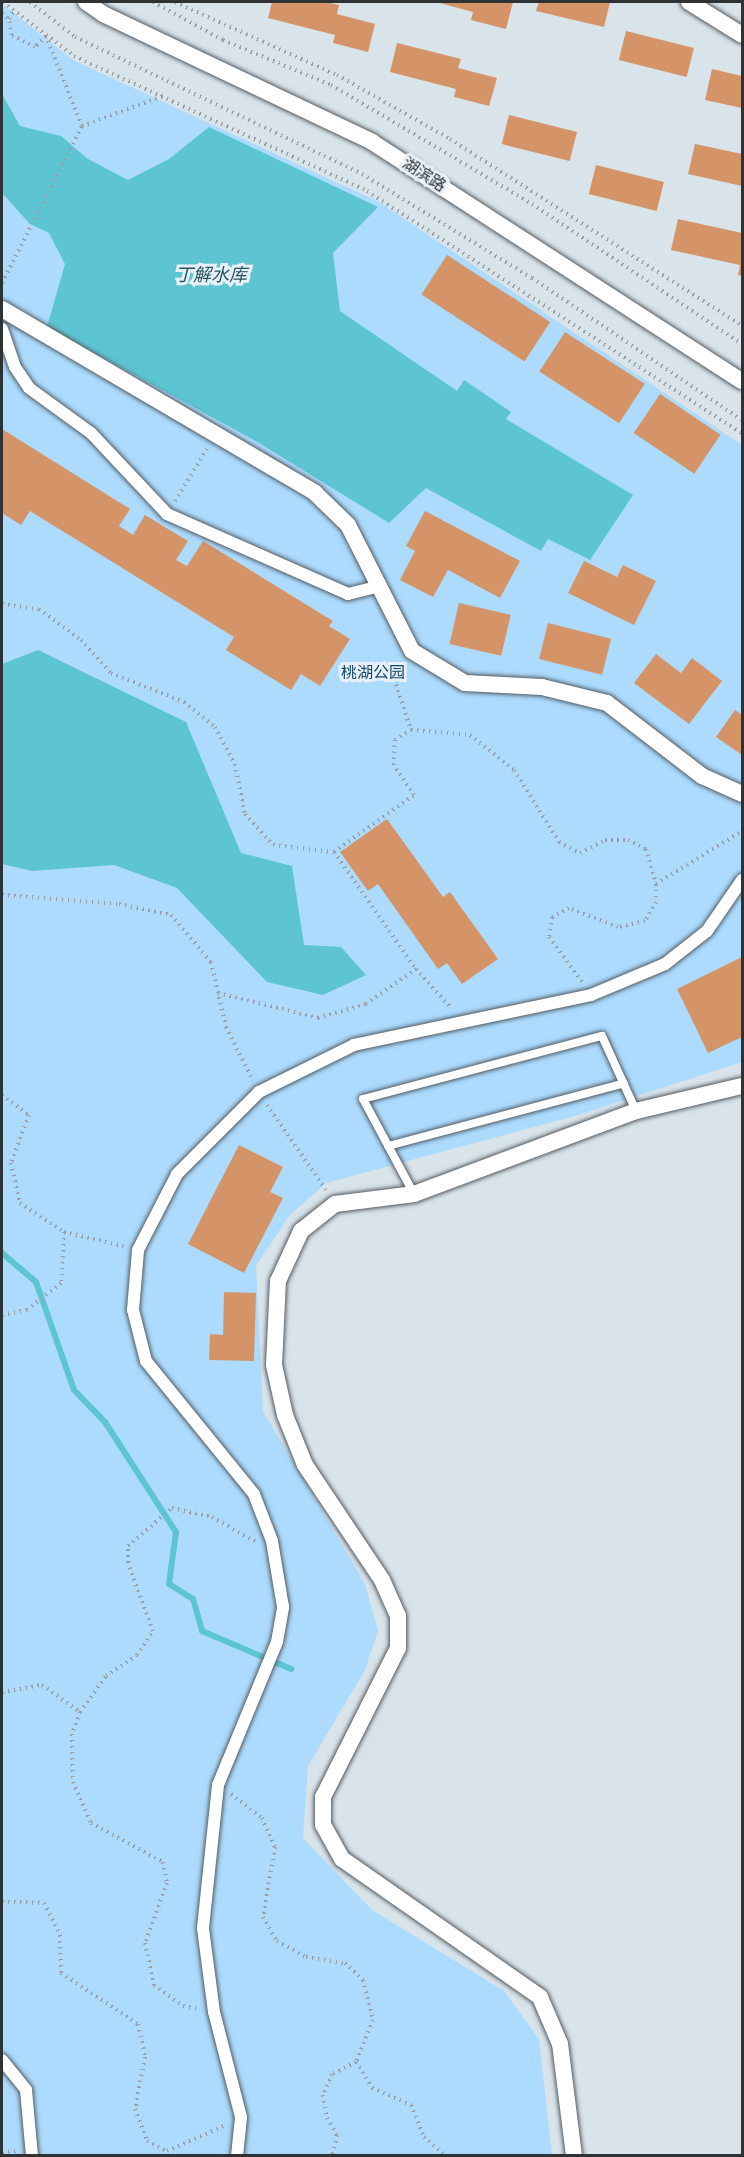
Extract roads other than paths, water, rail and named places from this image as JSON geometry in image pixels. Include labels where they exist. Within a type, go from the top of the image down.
[{"type":"street","name":"湖滨路","points":[[87,2],[103,14],[372,142],[742,381]]},
{"type":"street","points":[[689,2],[742,35]]},
{"type":"street","points":[[2,309],[315,493],[348,525],[376,587],[412,651],[465,683],[542,687],[607,703],[702,776],[742,794]]},
{"type":"street","points":[[2,330],[15,367],[29,388],[91,433],[167,514],[348,594],[376,587]]},
{"type":"street","points":[[237,2156],[241,2117],[214,2012],[203,1928],[218,1785],[277,1642],[283,1607],[272,1541],[254,1494],[146,1361],[133,1310],[138,1250],[177,1174],[259,1092],[354,1045],[591,995],[665,964],[707,931],[742,880]]},
{"type":"street","points":[[574,2156],[560,2044],[540,1998],[342,1859],[323,1825],[323,1797],[398,1648],[398,1616],[382,1580],[305,1465],[285,1415],[274,1365],[278,1281],[301,1231],[335,1204],[414,1194],[636,1111],[742,1086]]},
{"type":"street","points":[[2,2060],[26,2090],[32,2156]]},
{"type":"lane","points":[[414,1194],[363,1100],[602,1036],[636,1111]]},
{"type":"lane","points":[[388,1146],[624,1083]]},
{"type":"water","name":"丁解水库","points":[[2,94],[20,126],[61,136],[88,159],[128,180],[169,159],[209,127],[378,207],[333,253],[340,311],[457,391],[464,380],[511,412],[506,419],[633,495],[590,560],[548,539],[541,551],[426,488],[389,523],[259,443],[47,327],[65,264],[49,233],[30,224],[2,193]]},
{"type":"water","points":[[38,650],[186,722],[241,853],[292,866],[304,945],[341,947],[366,975],[323,995],[267,982],[177,888],[114,865],[32,871],[2,864],[2,664]]},
{"type":"waterway","points":[[2,1253],[36,1282],[74,1390],[105,1422],[176,1532],[169,1584],[193,1599],[202,1631],[291,1669]]},
{"type":"park label","name":"桃湖公园","points":[[373,673]]}]
